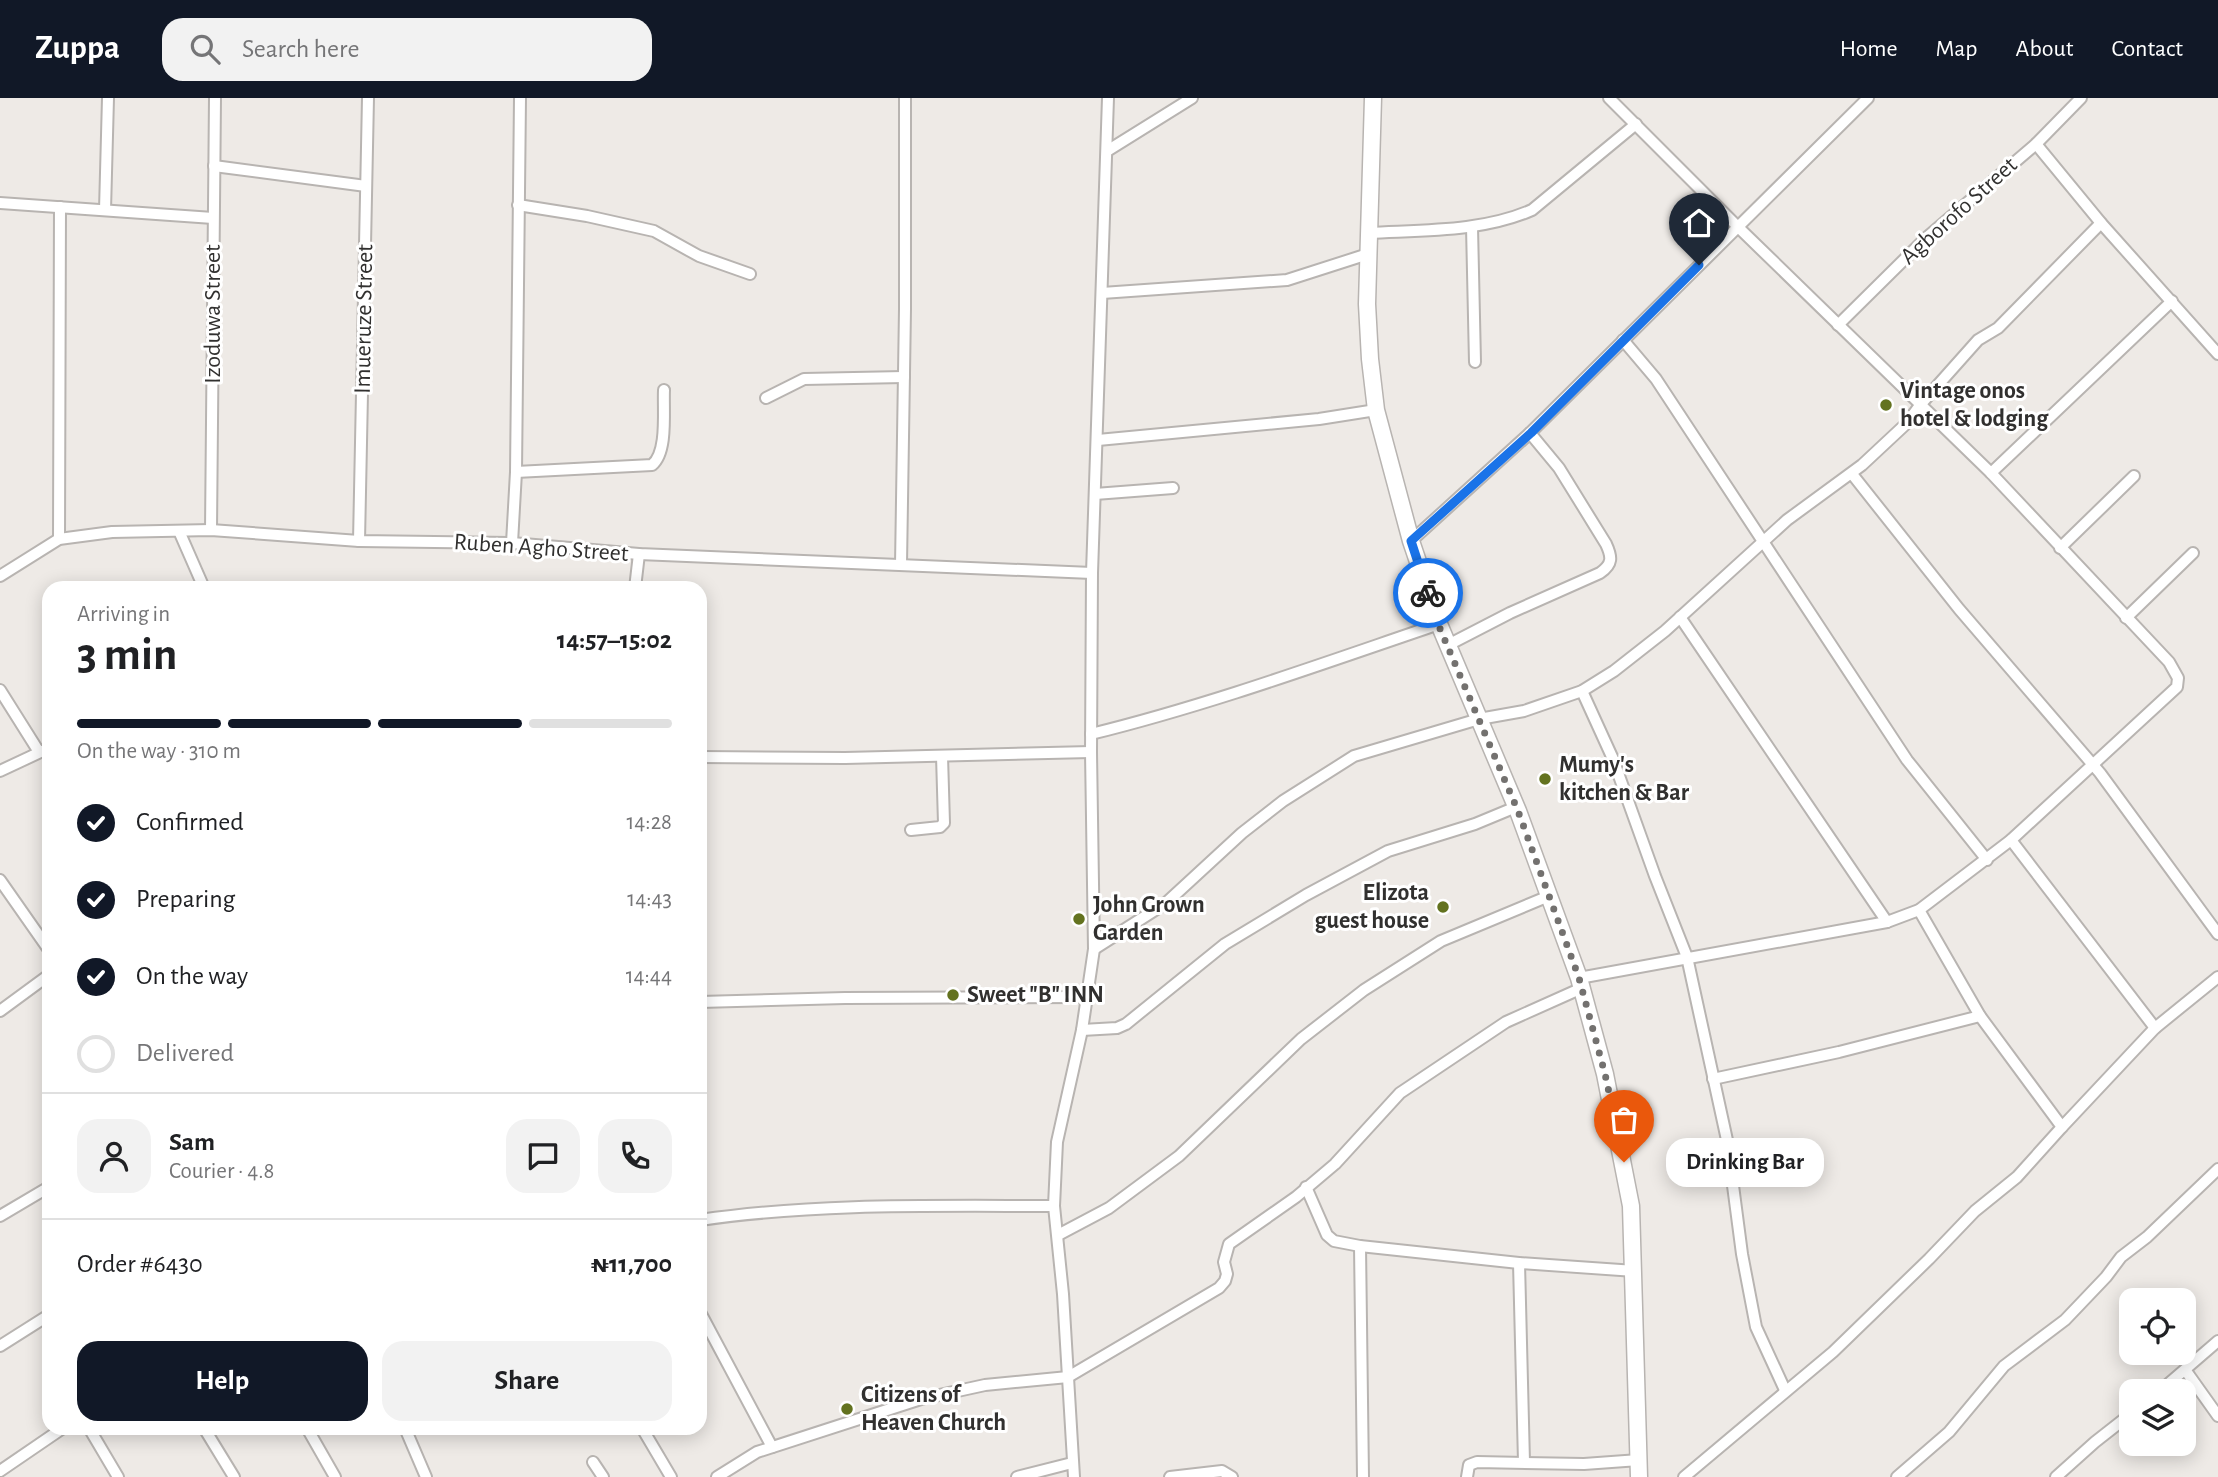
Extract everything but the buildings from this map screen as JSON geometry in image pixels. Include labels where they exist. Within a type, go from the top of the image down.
[{"type":"street","points":[[105,210],[108,98]]},
{"type":"street","name":"Izoduwa Street","points":[[211,530],[215,98]]},
{"type":"street","name":"Imueruze Street","points":[[359,541],[368,98]]},
{"type":"street","points":[[512,543],[516,472],[520,98]]},
{"type":"street","points":[[901,565],[905,98]]},
{"type":"street","points":[[1074,1477],[1054,1206],[1057,1142],[1082,1030],[1094,949],[1092,573],[1108,98]]},
{"type":"street","points":[[1107,151],[1192,98]]},
{"type":"street","points":[[1373,98],[1368,254],[1369,345],[1376,410],[1411,541],[1438,624],[1516,807],[1580,983],[1605,1074],[1631,1206],[1639,1477]]},
{"type":"street","points":[[717,1477],[757,1452],[921,1399],[985,1385],[1068,1377],[1219,1287],[1227,1274],[1224,1262],[1229,1244],[1307,1188],[1335,1164],[1400,1093],[1506,1022],[1580,983],[1687,957],[1887,922],[1919,910],[2011,840],[2177,687],[2178,678],[2169,663],[1991,473],[1609,98]]},
{"type":"street","points":[[1411,541],[1531,433],[1868,98]]},
{"type":"street","name":"Agborofo Street","points":[[1838,325],[1926,238],[2036,144],[2081,98]]},
{"type":"street","points":[[1369,233],[1472,227],[1532,210],[1636,124]]},
{"type":"street","points":[[2036,144],[2101,223],[2218,354]]},
{"type":"street","points":[[214,166],[366,186]]},
{"type":"street","points":[[0,203],[213,218]]},
{"type":"street","points":[[517,205],[587,216],[654,231],[699,256],[750,274]]},
{"type":"street","points":[[59,539],[60,207]]},
{"type":"street","points":[[1094,949],[1166,903],[1242,833],[1283,801],[1354,756],[1479,719],[1524,711],[1582,691],[1614,671],[1680,617],[1763,541],[1815,499],[1852,474],[1907,423],[1978,340],[2004,323],[2012,311],[2101,223]]},
{"type":"street","points":[[1472,227],[1475,362]]},
{"type":"street","points":[[1102,293],[1287,280],[1368,254]]},
{"type":"street","points":[[1991,473],[2172,301]]},
{"type":"street","points":[[1623,340],[1656,379],[1907,761],[1987,860]]},
{"type":"street","points":[[766,398],[804,379],[904,377]]},
{"type":"street","points":[[516,472],[652,465],[659,460],[662,450],[664,390]]},
{"type":"street","points":[[1097,440],[1319,419],[1376,410]]},
{"type":"street","points":[[1448,645],[1600,573],[1611,562],[1606,544],[1566,479],[1531,433]]},
{"type":"street","points":[[1852,474],[1959,610],[2093,765],[2218,934]]},
{"type":"street","points":[[2060,548],[2134,476]]},
{"type":"street","points":[[1095,494],[1172,488]]},
{"type":"street","name":"Ruben Agho Street","points":[[0,576],[59,539],[113,532],[211,530],[359,541],[512,543],[639,554],[1092,573]]},
{"type":"street","points":[[179,531],[201,581]]},
{"type":"street","points":[[2126,618],[2193,553]]},
{"type":"street","points":[[636,581],[639,554]]},
{"type":"street","points":[[1680,617],[1887,922]]},
{"type":"street","points":[[1091,734],[1322,664],[1438,624]]},
{"type":"street","points":[[0,690],[42,747]]},
{"type":"street","points":[[1582,691],[1613,759],[1687,957],[1727,1140],[1742,1254],[1756,1327],[1785,1390]]},
{"type":"street","points":[[0,771],[42,751]]},
{"type":"street","points":[[707,757],[845,758],[1091,752]]},
{"type":"street","points":[[911,830],[940,827],[944,823],[942,755]]},
{"type":"street","points":[[1082,1030],[1117,1028],[1126,1024],[1224,944],[1306,895],[1388,851],[1475,824],[1516,807]]},
{"type":"street","points":[[2011,840],[2155,1028]]},
{"type":"street","points":[[0,880],[42,940]]},
{"type":"street","points":[[1058,1235],[1109,1208],[1179,1156],[1301,1039],[1364,990],[1441,942],[1549,896]]},
{"type":"street","points":[[1919,910],[1980,1016],[2062,1127]]},
{"type":"street","points":[[1684,1477],[1843,1342],[1975,1211],[2017,1177],[2155,1028],[2218,978]]},
{"type":"street","points":[[0,1011],[42,980]]},
{"type":"street","points":[[707,1002],[1088,997]]},
{"type":"street","points":[[1713,1079],[1839,1052],[1980,1016]]},
{"type":"street","points":[[1897,1477],[1949,1432],[2004,1366],[2065,1320],[2121,1257],[2147,1237],[2218,1169]]},
{"type":"street","points":[[1307,1188],[1327,1235],[1334,1241],[1519,1263],[1634,1271]]},
{"type":"street","points":[[0,1216],[42,1191]]},
{"type":"street","points":[[707,1219],[737,1214],[863,1205],[1054,1206]]},
{"type":"street","points":[[1360,1246],[1363,1477]]},
{"type":"street","points":[[1519,1263],[1524,1462]]},
{"type":"street","points":[[0,1346],[42,1319]]},
{"type":"street","points":[[707,1325],[772,1447]]},
{"type":"street","points":[[2176,1379],[2218,1341]]},
{"type":"street","points":[[2186,1371],[2218,1416]]},
{"type":"street","points":[[2056,1477],[2119,1423]]},
{"type":"street","points":[[0,1471],[53,1435]]},
{"type":"street","points":[[93,1435],[118,1477]]},
{"type":"street","points":[[208,1435],[234,1477]]},
{"type":"street","points":[[311,1435],[335,1477]]},
{"type":"street","points":[[408,1435],[426,1477]]},
{"type":"street","points":[[646,1435],[671,1477]]},
{"type":"street","points":[[1467,1477],[1469,1465],[1477,1462],[1584,1464],[1639,1460]]},
{"type":"street","points":[[593,1462],[603,1477]]},
{"type":"street","points":[[1017,1477],[1072,1463]]},
{"type":"street","points":[[1170,1477],[1222,1471],[1232,1477]]},
{"type":"way so far","points":[[1428,593],[1438,624],[1518,811],[1579,978],[1605,1074],[1624,1162]]},
{"type":"place","name":"Vintage onos hotel & lodging","points":[[1886,405]]},
{"type":"place","name":"Mumy's kitchen & Bar","points":[[1545,779]]},
{"type":"place","name":"Elizota guest house","points":[[1443,907]]},
{"type":"place","name":"John Grown Garden","points":[[1079,919]]},
{"type":"place","name":"Sweet \"B\" INN","points":[[953,995]]},
{"type":"place","name":"Drinking Bar","points":[[1624,1162]]},
{"type":"place","name":"Citizens of Heaven Church","points":[[847,1409]]},
{"type":"route","points":[[1428,593],[1411,541],[1531,433],[1699,265]]}]
